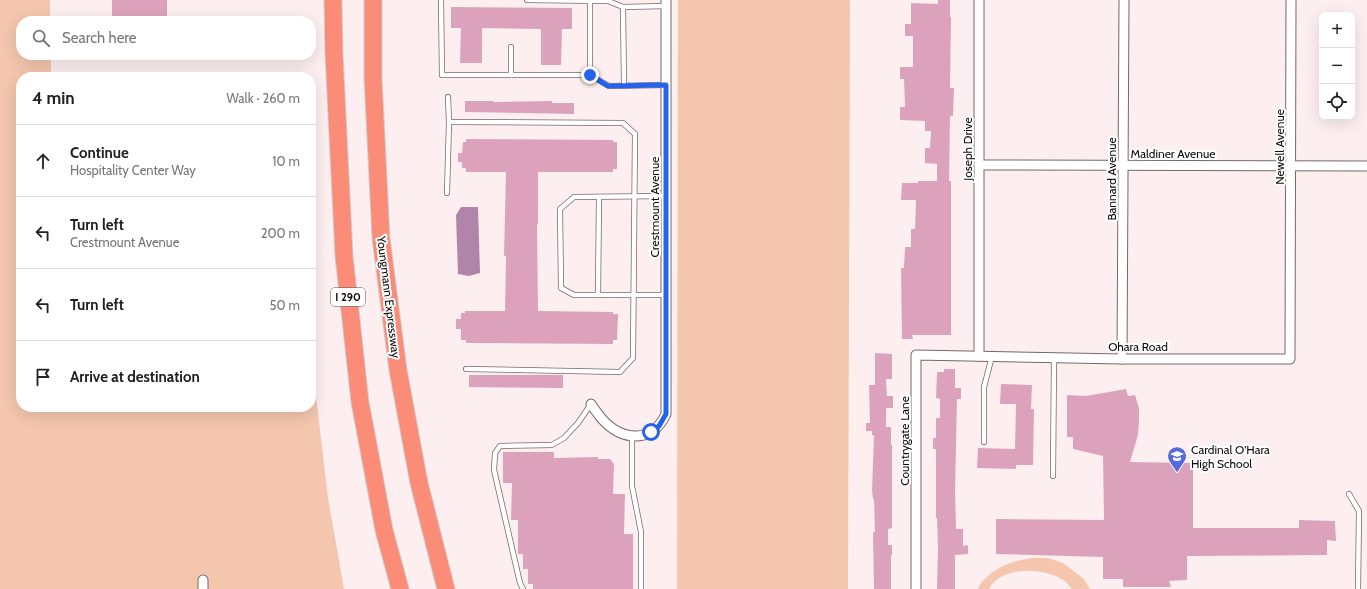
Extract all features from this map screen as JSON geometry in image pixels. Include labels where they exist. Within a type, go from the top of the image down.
[{"type":"highway","name":"I 290","points":[[333,0],[334,54],[344,256],[360,402],[384,530],[400,589]]},
{"type":"highway","name":"Youngmann Expressway","points":[[373,0],[373,78],[381,238],[398,370],[419,484],[446,589]]},
{"type":"street","name":"Joseph Drive","points":[[979,0],[979,356]]},
{"type":"street","name":"Bannard Avenue","points":[[1122,359],[1124,0]]},
{"type":"street","name":"Newell Avenue","points":[[1291,0],[1291,294]]},
{"type":"street","name":"Crestmount Avenue","points":[[632,436],[643,435],[651,432],[659,426],[666,414],[666,3]]},
{"type":"street","name":"Maldiner Avenue","points":[[979,165],[1367,166]]},
{"type":"street","name":"Ohara Road","points":[[979,356],[1122,359],[1290,359],[1291,294]]},
{"type":"street","name":"Countrygate Lane","points":[[916,589],[916,355],[979,356]]},
{"type":"street","points":[[591,404],[602,419],[617,431],[632,436]]},
{"type":"lane","points":[[441,0],[442,75],[590,75],[608,86],[666,85]]},
{"type":"lane","points":[[527,0],[608,1],[623,7],[666,3]]},
{"type":"lane","points":[[590,1],[590,75]]},
{"type":"lane","points":[[623,7],[624,85]]},
{"type":"lane","points":[[511,47],[511,75]]},
{"type":"lane","points":[[447,193],[449,122],[448,97]]},
{"type":"lane","points":[[449,122],[623,123],[635,134],[633,358],[620,372],[466,369]]},
{"type":"lane","points":[[666,196],[574,198],[560,209],[562,288],[574,295],[666,295]]},
{"type":"lane","points":[[598,295],[599,197]]},
{"type":"lane","points":[[984,442],[984,387],[992,356]]},
{"type":"lane","points":[[1053,476],[1054,357]]},
{"type":"lane","points":[[523,589],[520,582],[494,470],[495,453],[500,446],[552,445],[564,438],[578,423],[591,404]]},
{"type":"lane","points":[[632,436],[632,486],[641,532],[641,589]]},
{"type":"lane","points":[[1349,494],[1359,511],[1358,589]]},
{"type":"shaded area","points":[[0,0],[50,0],[50,16],[16,16],[16,60],[51,60],[51,72],[16,72],[16,412],[316,412],[316,396],[328,498],[344,589],[0,589]]},
{"type":"shaded area","points":[[678,0],[850,0],[848,589],[677,589]]},
{"type":"shaded area","points":[[461,207],[478,207],[480,273],[469,276],[458,274],[456,215]]},
{"type":"shaded area","points":[[1032,558],[1048,558],[1063,563],[1084,579],[1090,589],[1072,589],[1066,582],[1048,573],[1025,571],[1014,572],[1003,576],[995,581],[989,589],[978,589],[980,584],[990,574],[1001,567],[1012,562]]},
{"type":"building","points":[[112,0],[167,0],[167,16],[112,16]]},
{"type":"building","points":[[938,0],[950,0],[950,88],[954,88],[953,116],[950,116],[949,181],[951,181],[951,335],[912,335],[913,339],[902,339],[901,268],[904,268],[905,247],[911,247],[911,229],[915,229],[916,200],[901,200],[902,183],[937,181],[937,164],[925,163],[925,148],[930,148],[931,131],[925,131],[925,121],[900,120],[900,107],[905,107],[904,79],[900,79],[900,67],[913,67],[913,36],[905,36],[905,24],[911,24],[911,3],[938,4]]},
{"type":"building","points":[[451,7],[572,8],[572,29],[562,29],[561,65],[541,65],[541,29],[482,28],[482,63],[460,63],[461,28],[451,28]]},
{"type":"building","points":[[465,101],[552,101],[552,103],[574,103],[574,114],[465,112]]},
{"type":"building","points":[[466,139],[613,140],[613,142],[617,142],[617,169],[613,169],[613,172],[538,172],[538,311],[613,312],[613,314],[618,314],[617,340],[613,340],[613,344],[466,343],[466,340],[461,340],[461,329],[456,329],[456,319],[461,319],[461,313],[465,313],[465,311],[505,311],[506,256],[504,256],[506,172],[466,172],[466,168],[462,168],[462,162],[458,162],[458,153],[462,153],[463,142],[466,142]]},
{"type":"building","points":[[875,353],[892,354],[892,379],[886,379],[887,396],[893,396],[893,408],[886,408],[886,427],[891,427],[892,445],[892,528],[888,529],[888,545],[892,545],[891,589],[874,589],[873,532],[875,532],[874,499],[872,491],[874,435],[872,435],[872,431],[866,431],[866,423],[870,423],[869,385],[875,385]]},
{"type":"building","points":[[944,369],[955,369],[955,388],[961,388],[961,399],[957,399],[955,492],[956,529],[963,529],[963,546],[968,545],[968,554],[955,555],[955,589],[937,589],[938,548],[936,518],[936,449],[933,449],[933,438],[936,438],[936,418],[940,418],[940,399],[936,398],[937,372],[944,372]]},
{"type":"building","points":[[469,375],[563,375],[563,388],[469,387]]},
{"type":"building","points":[[1001,384],[1032,385],[1031,409],[1034,409],[1033,465],[1016,465],[1016,469],[977,468],[978,448],[1015,449],[1016,404],[1000,404]]},
{"type":"building","points":[[1126,389],[1128,396],[1135,395],[1139,408],[1138,435],[1130,462],[1193,463],[1193,528],[1299,528],[1299,520],[1335,521],[1336,541],[1327,540],[1327,555],[1187,556],[1187,580],[1169,581],[1171,587],[1123,587],[1123,579],[1103,579],[1103,557],[996,554],[996,519],[1104,520],[1103,456],[1073,449],[1073,437],[1067,437],[1067,395],[1086,396]]},
{"type":"building","points":[[503,452],[554,452],[554,458],[598,457],[598,459],[610,459],[614,464],[613,494],[625,494],[624,534],[633,534],[633,589],[533,589],[533,584],[528,584],[528,569],[523,569],[523,554],[518,554],[518,520],[511,520],[512,483],[503,483]]},
{"type":"place","name":"Cardinal O'Hara High School","points":[[1177,473]]},
{"type":"route","points":[[590,75],[608,86],[666,85],[666,414],[659,426],[651,432]]}]
